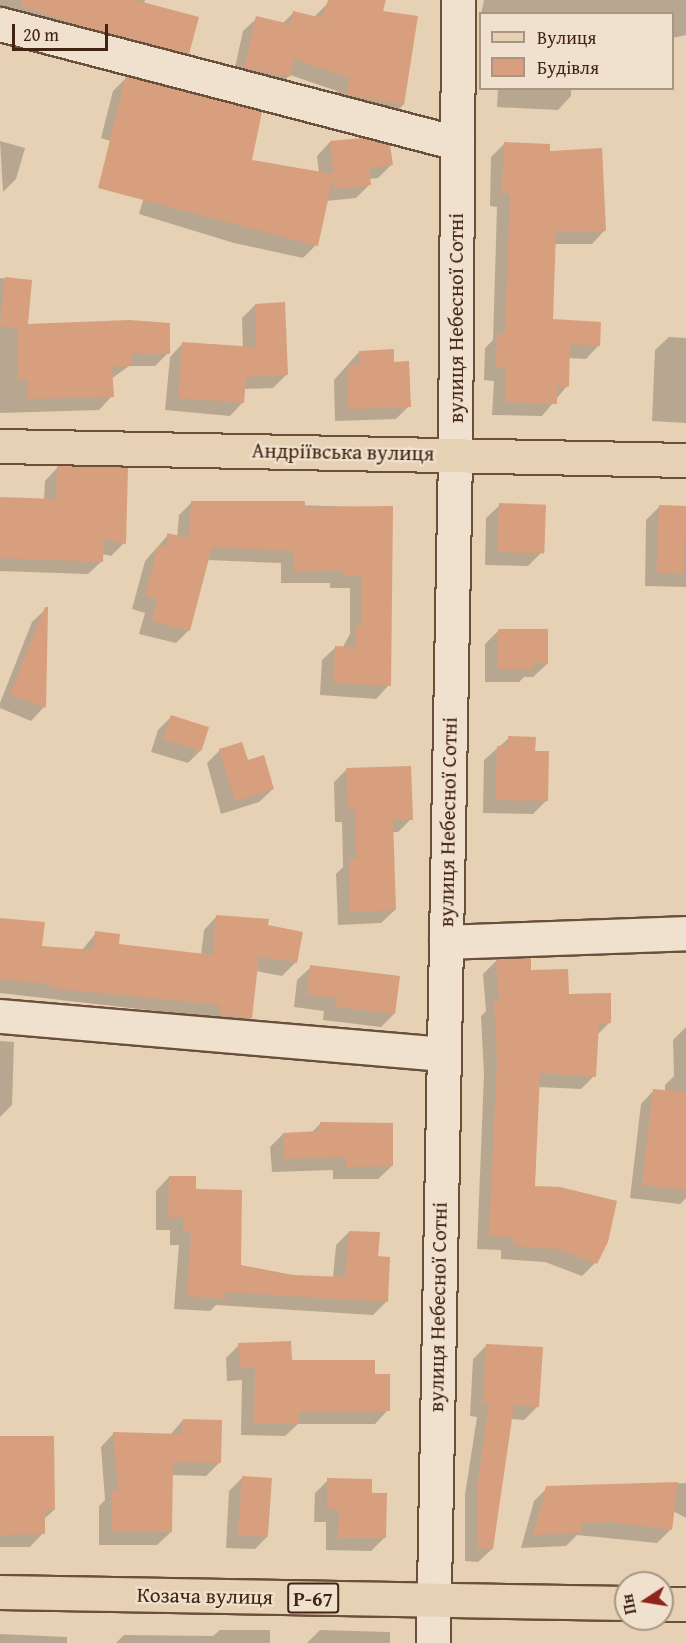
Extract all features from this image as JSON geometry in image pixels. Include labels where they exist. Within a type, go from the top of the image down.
[{"type":"main road","name":"Андріївська вулиця","points":[[0,446],[686,460]]},
{"type":"main road","name":"Козача вулиця","points":[[0,1592],[614,1603]]},
{"type":"street","name":"вулиця Небесної Сотні","points":[[433,1643],[441,1054],[446,942],[455,454],[458,0]]},
{"type":"street","points":[[0,24],[457,143]]},
{"type":"street","points":[[446,942],[686,933]]},
{"type":"street","points":[[0,1016],[441,1054]]},
{"type":"building","points":[[22,0],[135,0],[199,17],[189,54],[82,26],[21,6]]},
{"type":"building","points":[[328,0],[386,0],[383,11],[418,16],[404,105],[347,95],[349,78],[294,59],[290,77],[244,68],[256,16],[290,24],[293,11],[322,18]]},
{"type":"building","points":[[126,76],[262,112],[252,160],[333,174],[330,141],[363,138],[390,145],[393,165],[369,168],[371,185],[334,189],[333,177],[318,246],[98,188]]},
{"type":"building","points":[[504,142],[550,144],[550,151],[602,148],[606,231],[556,232],[553,319],[601,322],[600,346],[570,344],[569,387],[557,386],[557,404],[505,402],[506,368],[496,367],[497,334],[505,334],[510,194],[502,194]]},
{"type":"building","points":[[5,277],[32,280],[28,324],[129,320],[170,323],[170,354],[131,353],[131,366],[112,367],[114,397],[28,399],[28,380],[17,380],[18,328],[0,326]]},
{"type":"building","points":[[285,302],[288,375],[246,377],[244,403],[178,398],[182,342],[256,347],[255,304]]},
{"type":"building","points":[[394,349],[394,362],[409,361],[411,407],[348,409],[347,365],[359,365],[359,351]]},
{"type":"building","points":[[57,466],[128,467],[126,544],[104,539],[103,562],[0,558],[0,497],[56,499]]},
{"type":"building","points":[[191,501],[305,501],[305,507],[393,506],[391,686],[333,683],[335,646],[355,647],[356,626],[362,626],[362,575],[343,575],[343,570],[294,571],[294,551],[212,547],[190,631],[152,621],[157,599],[145,596],[158,546],[167,546],[167,533],[189,538]]},
{"type":"building","points":[[499,503],[546,505],[544,554],[497,552]]},
{"type":"building","points":[[659,505],[686,506],[684,574],[657,573]]},
{"type":"building","points":[[45,607],[48,607],[46,708],[10,694]]},
{"type":"building","points":[[498,629],[548,629],[548,664],[534,664],[534,669],[497,669]]},
{"type":"building","points":[[171,715],[209,727],[201,751],[163,739]]},
{"type":"building","points":[[508,736],[536,737],[535,751],[549,751],[548,801],[495,800],[497,746],[508,746]]},
{"type":"building","points":[[242,742],[248,760],[264,755],[274,789],[235,801],[219,749]]},
{"type":"building","points":[[411,766],[413,820],[393,820],[396,910],[350,912],[349,859],[356,859],[355,809],[348,810],[346,768]]},
{"type":"building","points":[[216,915],[269,919],[268,925],[303,932],[297,963],[259,956],[252,1018],[219,1015],[220,1005],[50,988],[50,984],[0,979],[0,918],[45,922],[42,946],[93,950],[95,931],[120,934],[119,944],[213,955]]},
{"type":"building","points":[[531,958],[531,970],[568,969],[569,994],[611,993],[611,1023],[599,1024],[596,1077],[540,1073],[535,1186],[560,1187],[617,1201],[608,1242],[597,1264],[558,1249],[513,1246],[513,1237],[489,1236],[497,1060],[494,1001],[499,1001],[496,959]]},
{"type":"building","points":[[310,965],[400,976],[395,1014],[336,1007],[337,998],[307,994]]},
{"type":"building","points":[[653,1089],[686,1092],[686,1190],[642,1185]]},
{"type":"building","points":[[320,1122],[393,1123],[393,1166],[346,1167],[345,1157],[284,1159],[283,1133],[320,1131]]},
{"type":"building","points":[[169,1176],[196,1176],[196,1189],[242,1190],[241,1265],[293,1275],[345,1277],[349,1231],[380,1232],[378,1256],[390,1257],[388,1302],[225,1292],[225,1299],[187,1296],[191,1232],[183,1232],[183,1217],[168,1217]]},
{"type":"building","points":[[291,1341],[292,1360],[375,1360],[375,1374],[390,1374],[390,1411],[300,1411],[300,1424],[254,1423],[255,1367],[240,1368],[238,1343]]},
{"type":"building","points":[[486,1344],[543,1347],[539,1407],[514,1405],[493,1549],[477,1548],[478,1481],[489,1404],[483,1403]]},
{"type":"building","points":[[183,1419],[222,1420],[221,1463],[173,1462],[172,1532],[111,1532],[112,1491],[118,1491],[113,1432],[182,1434]]},
{"type":"building","points":[[0,1436],[54,1436],[55,1510],[45,1510],[45,1534],[0,1535]]},
{"type":"building","points":[[242,1476],[272,1478],[268,1537],[238,1535]]},
{"type":"building","points":[[327,1478],[372,1479],[372,1493],[387,1493],[386,1538],[338,1538],[339,1509],[327,1509]]},
{"type":"building","points":[[678,1482],[672,1530],[611,1522],[581,1523],[581,1533],[533,1535],[546,1486]]}]
